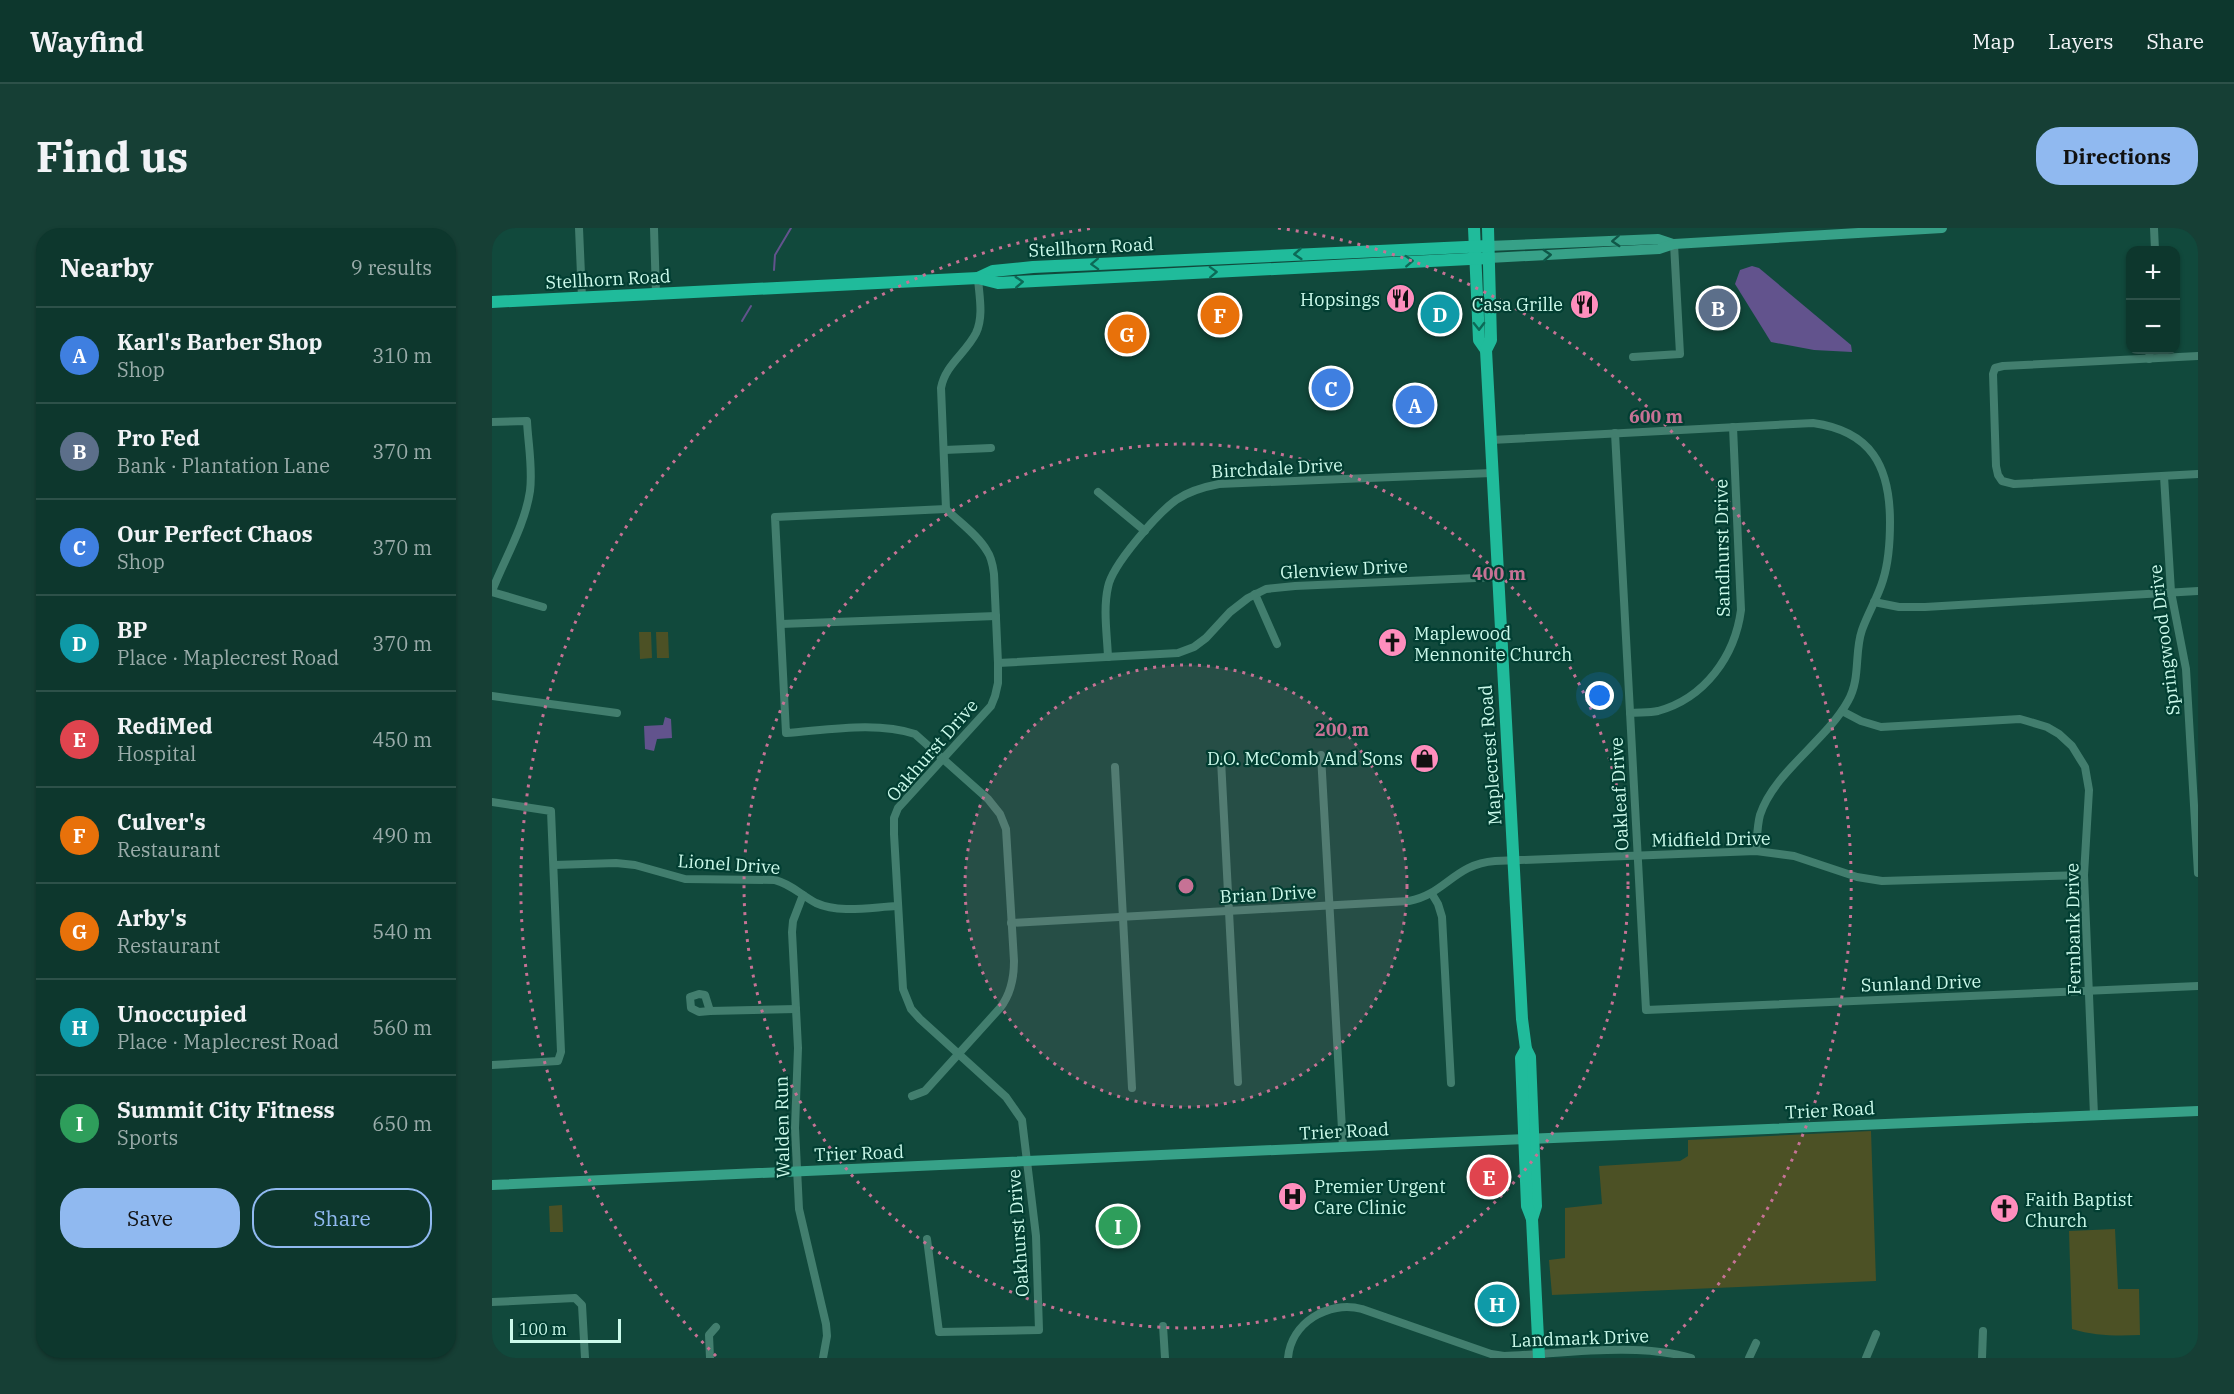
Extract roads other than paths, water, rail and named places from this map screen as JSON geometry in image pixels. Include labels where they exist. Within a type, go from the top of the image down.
[{"type":"main road","name":"Maplecrest Road","points":[[1474,228],[1482,252]]},
{"type":"main road","name":"Maplecrest Road","points":[[1488,228],[1482,252],[1479,340],[1486,350],[1526,1050],[1521,1058],[1529,1138],[1527,1206],[1532,1220],[1539,1357]]},
{"type":"main road","name":"Stellhorn Road","points":[[492,302],[978,278],[993,271],[1033,267],[1482,252]]},
{"type":"street","points":[[579,228],[582,298]]},
{"type":"street","points":[[654,228],[656,295]]},
{"type":"street","name":"Stellhorn Road","points":[[1482,252],[1658,239],[1674,244],[1941,228]]},
{"type":"street","points":[[2154,228],[2155,246]]},
{"type":"street","points":[[1633,357],[1680,354],[1674,244]]},
{"type":"street","points":[[912,1096],[925,1091],[1001,1007],[1009,993],[1014,968],[1006,836],[1003,820],[988,799],[915,734],[884,727],[786,733],[775,517],[946,509],[941,399],[943,379],[976,332],[980,312],[978,278]]},
{"type":"street","points":[[2149,359],[2150,354]]},
{"type":"street","points":[[2198,356],[2011,365],[1995,368],[1992,374],[1996,466],[2002,481],[2014,484],[2198,474]]},
{"type":"street","points":[[492,422],[527,420],[530,488],[527,506],[492,591],[543,607]]},
{"type":"street","points":[[1491,440],[1813,423],[1844,430],[1857,437],[1879,463],[1888,494],[1890,544],[1883,580],[1859,642],[1855,684],[1842,711],[1770,793],[1759,818],[1755,851]]},
{"type":"street","name":"Sandhurst Drive","points":[[1630,713],[1656,711],[1693,694],[1719,668],[1736,636],[1741,610],[1733,427]]},
{"type":"street","name":"Oakleaf Drive","points":[[1615,433],[1646,1010]]},
{"type":"street","points":[[944,450],[991,448]]},
{"type":"street","name":"Birchdale Drive","points":[[1108,657],[1105,600],[1108,584],[1114,571],[1145,531],[1174,501],[1201,487],[1219,484],[1492,473]]},
{"type":"street","name":"Springwood Drive","points":[[2164,476],[2171,592],[2186,669],[2198,873]]},
{"type":"street","points":[[1098,492],[1145,531]]},
{"type":"street","name":"Oakhurst Drive","points":[[927,1239],[939,1332],[1039,1330],[1036,1236],[1024,1127],[1017,1110],[1006,1097],[911,1009],[903,989],[894,818],[898,808],[910,793],[991,706],[998,683],[994,574],[987,551],[946,509]]},
{"type":"street","name":"Glenview Drive","points":[[998,663],[1178,653],[1194,647],[1206,638],[1238,604],[1266,589],[1295,585],[1498,577]]},
{"type":"street","points":[[1874,602],[1899,607],[1925,607],[2198,591]]},
{"type":"street","points":[[1255,594],[1277,644]]},
{"type":"street","points":[[781,624],[996,616]]},
{"type":"street","points":[[492,696],[617,713]]},
{"type":"street","name":"Fernbank Drive","points":[[1842,711],[1861,721],[1881,727],[2020,719],[2047,727],[2072,746],[2085,767],[2090,790],[2084,875],[2094,1115]]},
{"type":"street","points":[[1322,755],[1343,1147]]},
{"type":"street","points":[[1221,760],[1238,1082]]},
{"type":"street","points":[[1115,767],[1132,1088]]},
{"type":"street","points":[[492,802],[550,811],[561,1052],[558,1061],[492,1065]]},
{"type":"street","name":"Midfield Drive","points":[[1515,860],[1755,851],[1794,856],[1847,874],[1882,881],[2084,875]]},
{"type":"street","name":"Brian Drive","points":[[1011,923],[1409,901],[1432,894],[1455,874],[1471,866],[1482,862],[1515,860]]},
{"type":"street","name":"Lionel Drive","points":[[554,865],[616,862],[685,879],[775,880],[787,883],[818,904],[834,908],[897,906]]},
{"type":"street","points":[[1432,894],[1442,917],[1451,1083]]},
{"type":"street","name":"Walden Run","points":[[803,895],[793,921],[792,932],[798,1047],[795,1128],[801,1218],[826,1324],[827,1336],[823,1358]]},
{"type":"street","name":"Sunland Drive","points":[[1646,1010],[2198,986]]},
{"type":"street","points":[[710,1011],[796,1009]]},
{"type":"street","name":"Trier Road","points":[[492,1185],[1028,1163],[1529,1138],[2198,1111]]},
{"type":"street","points":[[492,1302],[575,1298],[582,1305],[585,1358]]},
{"type":"street","name":"Landmark Drive","points":[[1288,1358],[1294,1336],[1313,1316],[1348,1307],[1358,1308],[1491,1354],[1504,1356],[1611,1355],[1658,1351],[1691,1358]]},
{"type":"street","points":[[1163,1326],[1165,1358]]},
{"type":"street","points":[[710,1358],[709,1335],[716,1327]]},
{"type":"street","points":[[1982,1358],[1983,1331]]},
{"type":"street","points":[[1866,1358],[1876,1334]]},
{"type":"street","points":[[1749,1358],[1755,1343]]},
{"type":"waterway","points":[[774,270],[775,255],[791,228]]},
{"type":"waterway","points":[[742,321],[751,306]]},
{"type":"place","name":"Hopsings","points":[[1401,299]]},
{"type":"place","name":"Casa Grille","points":[[1584,304]]},
{"type":"place","name":"Pro Fed","points":[[1718,308]]},
{"type":"place","name":"BP","points":[[1440,314]]},
{"type":"place","name":"Culver's","points":[[1220,315]]},
{"type":"place","name":"Arby's","points":[[1127,334]]},
{"type":"place","name":"Our Perfect Chaos","points":[[1331,388]]},
{"type":"place","name":"Karl's Barber Shop","points":[[1415,405]]},
{"type":"place","name":"Maplewood Mennonite Church","points":[[1393,643]]},
{"type":"place","name":"D.O. McComb And Sons","points":[[1424,758]]},
{"type":"place","name":"RediMed","points":[[1489,1177]]},
{"type":"place","name":"Premier Urgent Care Clinic","points":[[1293,1196]]},
{"type":"place","name":"Faith Baptist Church","points":[[2004,1209]]},
{"type":"place","name":"Summit City Fitness","points":[[1118,1226]]},
{"type":"place","name":"Unoccupied","points":[[1497,1304]]}]
